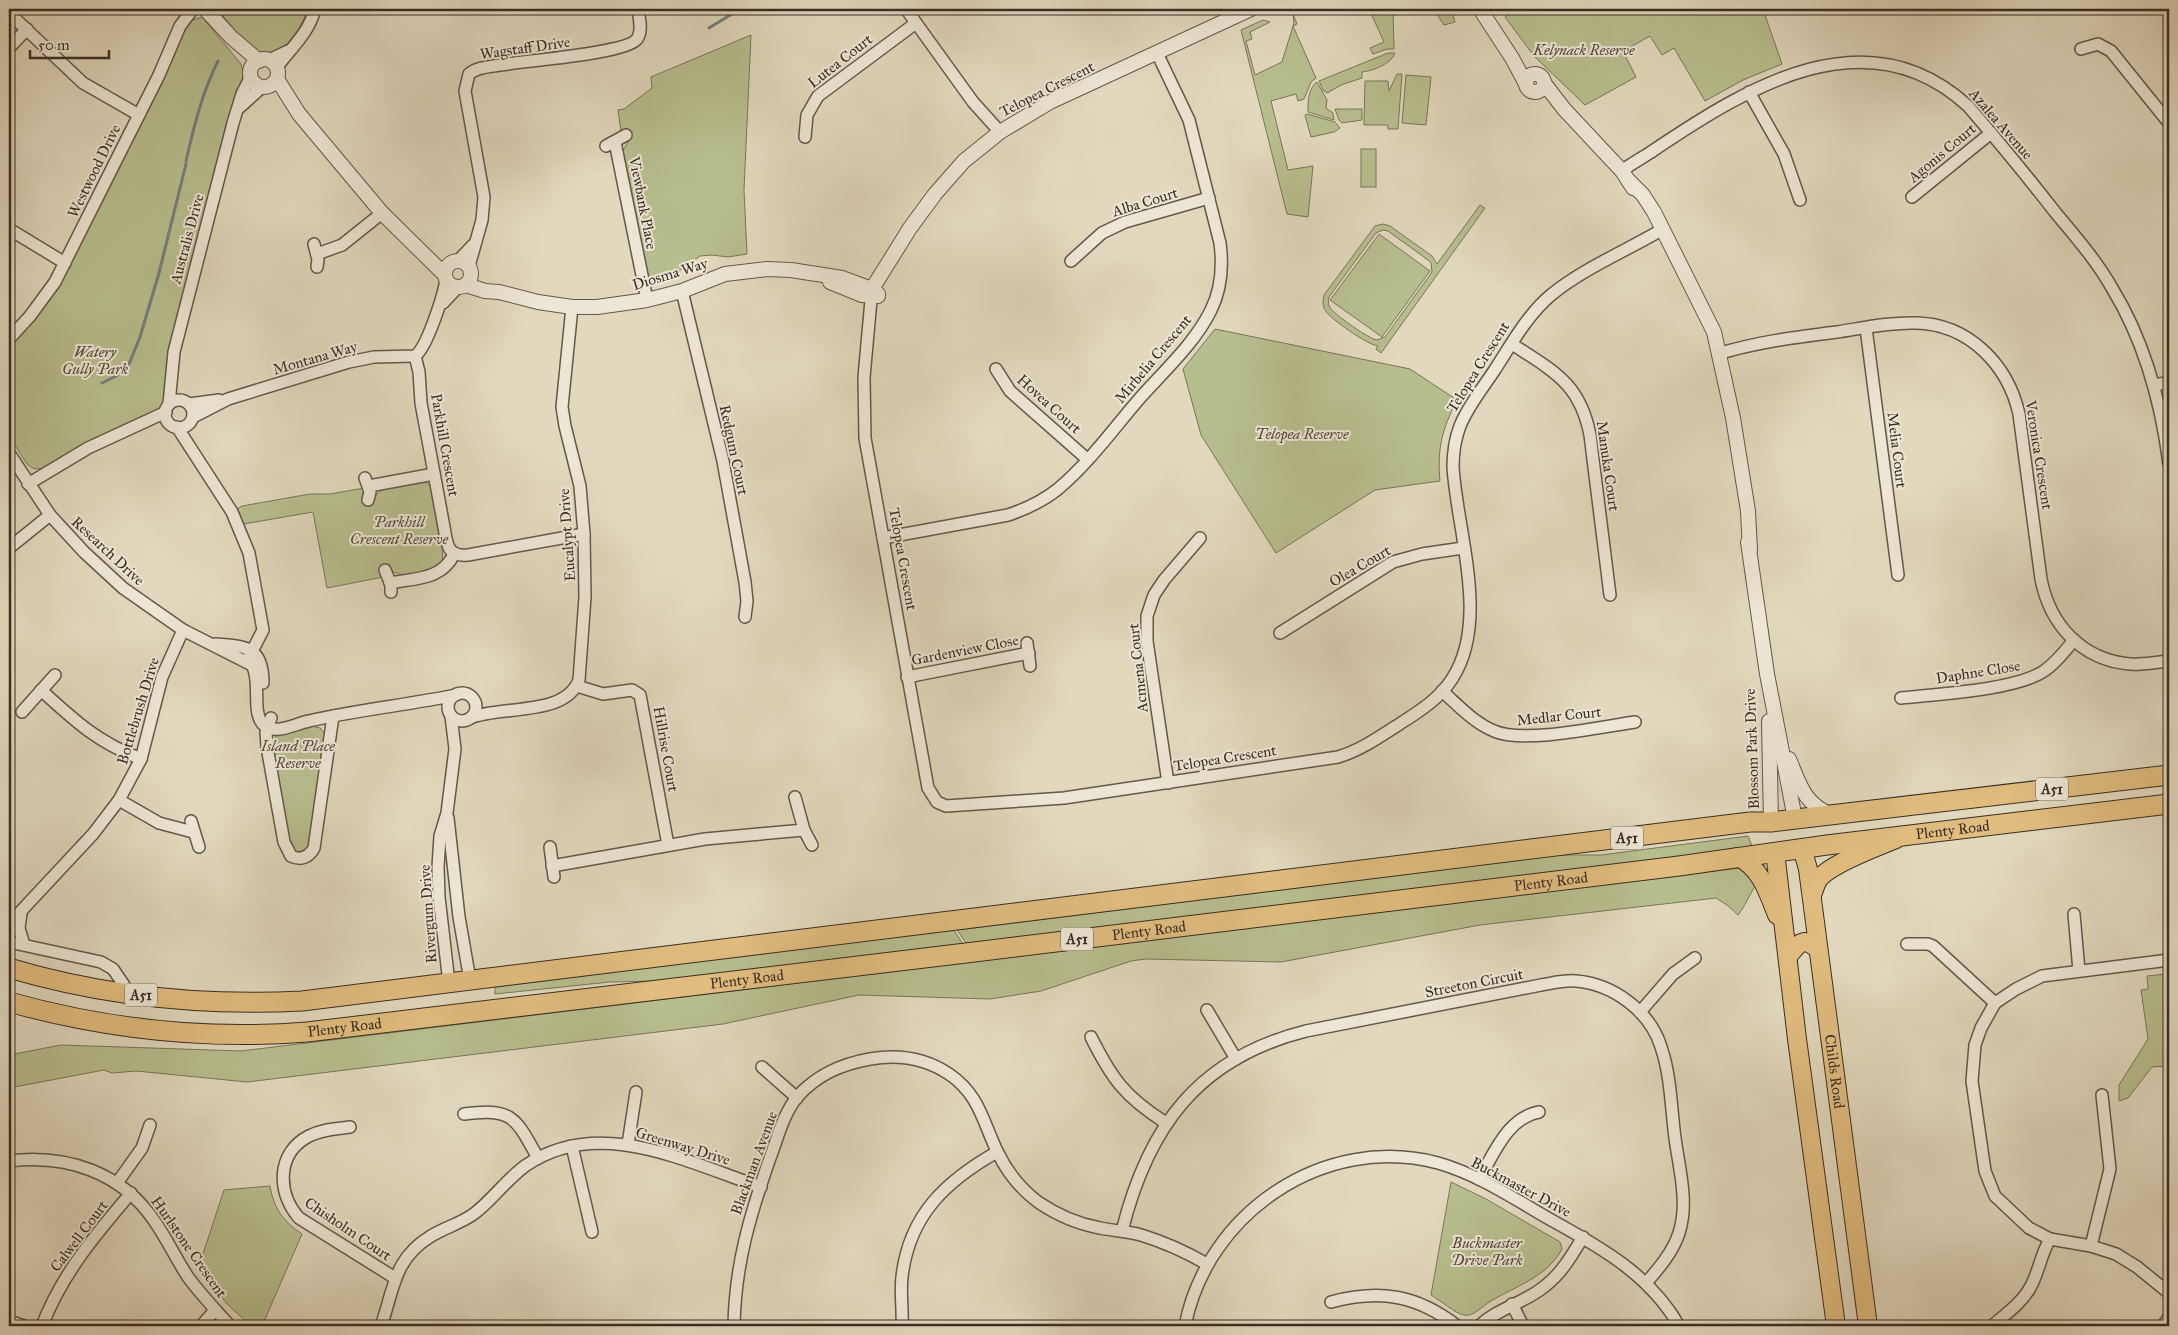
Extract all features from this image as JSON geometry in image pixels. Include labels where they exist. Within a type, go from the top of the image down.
[{"type":"highway","name":"Plenty Road","points":[[9,968],[76,985],[130,994],[199,1001],[275,1002],[333,998],[1750,822],[1771,822],[2169,775]]},
{"type":"highway","name":"Plenty Road","points":[[9,1002],[107,1024],[149,1030],[229,1036],[307,1032],[2169,804]]},
{"type":"highway","name":"Childs Road","points":[[1795,819],[1802,848]]},
{"type":"highway","points":[[1771,822],[1775,852]]},
{"type":"highway","points":[[470,980],[474,1012]]},
{"type":"highway","points":[[449,983],[454,1014]]},
{"type":"main road","points":[[1812,895],[1819,880],[1826,873],[1850,859],[1906,835]]},
{"type":"main road","name":"Childs Road","points":[[1802,848],[1812,895],[1868,1326]]},
{"type":"main road","points":[[1775,852],[1836,1326]]},
{"type":"main road","points":[[1738,857],[1748,862],[1761,878],[1786,938]]},
{"type":"main road","points":[[1788,956],[1804,941],[1809,942],[1818,949]]},
{"type":"street","name":"Westwood Drive","points":[[9,339],[43,299],[65,263],[180,26],[193,9]]},
{"type":"street","points":[[205,9],[299,114],[382,213],[425,253],[458,274],[440,306],[422,349],[415,356]]},
{"type":"street","points":[[264,74],[304,34],[315,9]]},
{"type":"street","name":"Wagstaff Drive","points":[[458,274],[474,244],[482,220],[484,197],[466,91],[469,74],[475,70],[520,61],[578,56],[627,46],[636,41],[640,33],[638,9]]},
{"type":"street","points":[[906,9],[997,134]]},
{"type":"street","name":"Telopea Crescent","points":[[1251,9],[1050,102],[997,134],[964,161],[935,194],[910,228],[898,249],[889,280],[874,294],[878,318],[868,343],[864,377],[865,438],[928,788],[933,798],[941,805],[952,806],[1054,799],[1168,783],[1346,754],[1364,746],[1411,717],[1432,701],[1457,671],[1468,638],[1470,607],[1453,474],[1453,458],[1457,436],[1472,403],[1535,311],[1552,294],[1660,225]]},
{"type":"street","name":"Blossom Park Drive","points":[[1480,9],[1512,58],[1535,83],[1564,109],[1626,176],[1645,208],[1660,225],[1699,302],[1708,334],[1718,355],[1732,418],[1748,512],[1750,550],[1766,674],[1770,733],[1771,822]]},
{"type":"street","points":[[9,13],[83,83],[138,115]]},
{"type":"street","name":"Lutea Court","points":[[806,137],[807,114],[818,96],[916,23]]},
{"type":"street","points":[[9,48],[27,29]]},
{"type":"street","points":[[2081,49],[2098,44],[2111,51],[2169,123]]},
{"type":"street","name":"Mirbelia Crescent","points":[[883,538],[1017,512],[1037,503],[1057,490],[1087,459],[1190,341],[1212,309],[1220,284],[1222,263],[1220,243],[1189,120],[1157,53]]},
{"type":"street","name":"Azalea Avenue","points":[[1626,176],[1639,167],[1654,150],[1688,127],[1749,92],[1830,64],[1855,61],[1885,63],[1916,71],[1945,87],[1968,106],[2100,268],[2127,315],[2155,384],[2164,424],[2169,464]]},
{"type":"street","name":"Australis Drive","points":[[167,408],[177,339],[237,110],[242,94],[264,74]]},
{"type":"street","points":[[1749,92],[1784,154],[1800,200]]},
{"type":"street","name":"Agonis Court","points":[[1912,197],[1991,133]]},
{"type":"street","name":"Viewbank Place","points":[[626,135],[610,144],[646,300]]},
{"type":"street","name":"Alba Court","points":[[1071,261],[1102,233],[1124,222],[1209,198]]},
{"type":"street","points":[[317,267],[316,249],[342,246],[382,213]]},
{"type":"street","points":[[9,229],[65,263]]},
{"type":"street","name":"Diosma Way","points":[[458,274],[484,291],[499,292],[538,302],[572,307],[612,306],[646,300],[682,290],[725,274],[752,270],[791,270],[842,278],[874,294]]},
{"type":"street","name":"Redgum Court","points":[[682,290],[723,461],[745,582],[747,600],[745,617]]},
{"type":"street","name":"Eucalypt Drive","points":[[572,307],[562,407],[580,486],[584,534],[585,597],[580,670],[577,686]]},
{"type":"street","name":"Veronica Crescent","points":[[1718,355],[1793,337],[1906,323],[1944,328],[1982,348],[2001,370],[2013,392],[2019,414],[2043,591],[2054,618],[2074,640],[2092,653],[2119,662],[2136,664],[2169,661]]},
{"type":"street","name":"Melia Court","points":[[1866,328],[1898,575]]},
{"type":"street","name":"Manuka Court","points":[[1512,344],[1565,382],[1573,391],[1585,414],[1590,436],[1610,595]]},
{"type":"street","name":"Montana Way","points":[[191,420],[228,399],[356,360],[374,357],[415,356]]},
{"type":"street","name":"Parkhill Crescent","points":[[415,356],[419,372],[421,403],[446,541],[454,554]]},
{"type":"street","name":"Hovea Court","points":[[996,369],[1010,391],[1087,459]]},
{"type":"street","points":[[171,376],[186,402],[193,410],[191,420],[194,452]]},
{"type":"street","points":[[2155,384],[2169,382]]},
{"type":"street","name":"Montana Way","points":[[186,402],[228,399]]},
{"type":"street","points":[[28,484],[88,448],[129,430],[167,408],[176,400],[186,402]]},
{"type":"street","points":[[167,408],[174,426],[194,452],[237,520],[249,553],[263,625],[261,635],[250,656],[256,674],[261,722],[307,721],[463,694],[491,707],[506,710]]},
{"type":"street","points":[[129,430],[174,426],[184,427],[191,420]]},
{"type":"street","name":"Research Drive","points":[[9,453],[50,516],[84,552],[123,588],[183,630],[221,650],[250,656]]},
{"type":"street","points":[[368,500],[367,482],[434,474]]},
{"type":"street","points":[[9,548],[50,516]]},
{"type":"street","points":[[385,570],[390,587],[440,572],[454,554],[468,555],[584,534]]},
{"type":"street","name":"Acmena Court","points":[[1168,783],[1147,641],[1148,616],[1154,595],[1164,580],[1200,538]]},
{"type":"street","name":"Olea Court","points":[[1280,633],[1393,562],[1422,554],[1463,548]]},
{"type":"street","name":"Bottlebrush Drive","points":[[9,924],[93,834],[119,800],[141,758],[162,677],[183,630]]},
{"type":"street","name":"Daphne Close","points":[[1902,698],[2026,680],[2049,668],[2074,640]]},
{"type":"street","name":"Gardenview Close","points":[[908,677],[1028,648],[1030,666]]},
{"type":"street","name":"Blossom Park Drive","points":[[1766,674],[1781,740],[1795,819]]},
{"type":"street","points":[[22,712],[55,675]]},
{"type":"street","points":[[420,700],[435,702],[458,721],[482,714],[557,702],[569,696],[577,686]]},
{"type":"street","name":"Hillrise Court","points":[[577,686],[602,694],[632,690],[640,695],[668,846]]},
{"type":"street","points":[[41,690],[99,739],[141,758]]},
{"type":"street","name":"Medlar Court","points":[[1442,691],[1484,727],[1508,736],[1529,736],[1635,722]]},
{"type":"street","points":[[450,714],[450,700],[456,695]]},
{"type":"street","points":[[468,719],[475,707],[473,700]]},
{"type":"street","name":"Rivergum Drive","points":[[449,983],[438,882],[440,836],[447,814],[455,750],[450,714]]},
{"type":"street","points":[[269,723],[267,748],[284,842],[291,856],[304,858],[312,852],[317,836],[333,716]]},
{"type":"street","name":"Rivergum Drive","points":[[455,750],[468,719]]},
{"type":"street","points":[[1781,740],[1809,801],[1822,811],[1832,815]]},
{"type":"street","points":[[796,797],[804,830],[812,844]]},
{"type":"street","points":[[119,800],[159,823],[192,826],[199,847]]},
{"type":"street","name":"Rivergum Drive","points":[[447,814],[459,917],[470,980]]},
{"type":"street","points":[[550,847],[553,872],[668,846],[726,836],[804,830]]},
{"type":"street","points":[[21,913],[19,928],[24,945]]},
{"type":"street","points":[[2074,914],[2079,970]]},
{"type":"street","points":[[9,942],[106,964],[120,977],[130,994]]},
{"type":"street","points":[[1907,944],[1928,944],[1933,946],[1995,1003]]},
{"type":"street","points":[[1640,1012],[1673,974],[1695,958]]},
{"type":"street","points":[[2169,960],[2042,976],[1995,1003],[1981,1028],[1972,1062],[1972,1081],[1985,1171],[1994,1196],[2029,1228],[2050,1239],[2091,1246],[2127,1260],[2169,1293]]},
{"type":"street","name":"Streeton Circuit","points":[[1122,1231],[1137,1178],[1166,1123],[1198,1086],[1236,1059],[1269,1042],[1306,1031],[1557,982],[1578,981],[1604,988],[1628,1001],[1640,1012],[1655,1032],[1664,1058],[1683,1207],[1680,1232],[1674,1245],[1667,1258],[1646,1283]]},
{"type":"street","points":[[1207,1010],[1236,1059]]},
{"type":"street","points":[[1090,1037],[1112,1076],[1124,1092],[1141,1107],[1166,1123]]},
{"type":"street","name":"Blackman Avenue","points":[[734,1326],[734,1303],[740,1254],[760,1187],[784,1120],[797,1098],[824,1074],[848,1064],[882,1057],[910,1058],[924,1061],[950,1075],[971,1094],[985,1118],[998,1152],[1012,1176],[1024,1190],[1052,1211],[1084,1224],[1122,1231],[1165,1244],[1207,1264]]},
{"type":"street","points":[[762,1067],[797,1098]]},
{"type":"street","points":[[628,1144],[636,1092]]},
{"type":"street","points":[[2091,1246],[2110,1169],[2102,1095]]},
{"type":"street","points":[[464,1114],[487,1111],[503,1113],[509,1116],[521,1128],[538,1158]]},
{"type":"street","points":[[1479,1179],[1510,1128],[1524,1117],[1539,1112]]},
{"type":"street","points":[[118,1183],[142,1148],[150,1125]]},
{"type":"street","name":"Chisholm Court","points":[[350,1127],[318,1132],[303,1139],[296,1146],[284,1167],[282,1176],[284,1194],[292,1210],[299,1218],[395,1278]]},
{"type":"street","name":"Greenway Drive","points":[[381,1326],[395,1278],[410,1255],[425,1241],[474,1213],[507,1180],[538,1158],[572,1146],[598,1142],[628,1144],[760,1187]]},
{"type":"street","points":[[572,1146],[592,1232]]},
{"type":"street","points":[[902,1326],[904,1259],[924,1213],[943,1190],[971,1167],[998,1152]]},
{"type":"street","name":"Hurlstone Crescent","points":[[9,1161],[41,1158],[57,1160],[89,1169],[118,1183],[131,1193],[154,1220],[188,1276],[230,1326]]},
{"type":"street","name":"Buckmaster Drive","points":[[1184,1326],[1192,1298],[1207,1264],[1233,1227],[1262,1200],[1288,1183],[1326,1167],[1362,1159],[1400,1158],[1439,1164],[1479,1179],[1583,1237],[1629,1268],[1646,1283],[1679,1326]]},
{"type":"street","name":"Calwell Court","points":[[42,1326],[54,1297],[78,1256],[131,1193]]},
{"type":"street","points":[[1479,1326],[1495,1313],[1533,1294],[1555,1277],[1568,1262],[1583,1237]]},
{"type":"street","points":[[1992,1326],[2016,1305],[2030,1288],[2040,1257],[2050,1239]]},
{"type":"street","points":[[1332,1302],[1362,1295],[1393,1296],[1422,1304],[1457,1326]]},
{"type":"street","points":[[1512,1304],[1523,1326]]},
{"type":"street","points":[[201,1326],[215,1310]]},
{"type":"street","points":[[2163,1326],[2169,1317]]},
{"type":"street","points":[[9,1321],[24,1326]]},
{"type":"green space","points":[[217,9],[308,9],[301,25],[289,42],[274,53],[266,54],[252,48]]},
{"type":"green space","points":[[1369,9],[1393,9],[1394,49],[1387,49],[1373,54],[1370,48],[1384,42]]},
{"type":"green space","points":[[1437,9],[1451,9],[1455,22],[1444,25],[1436,13]]},
{"type":"green space","name":"Kelynack Reserve","points":[[1516,9],[1773,9],[1764,12],[1782,64],[1743,80],[1705,101],[1674,48],[1662,55],[1650,36],[1627,49],[1626,57],[1636,77],[1585,105],[1534,56],[1505,17]]},
{"type":"green space","points":[[1293,14],[1297,24],[1293,26],[1294,23]]},
{"type":"green space","name":"Watery Gully Park","points":[[202,17],[241,64],[245,78],[164,404],[161,409],[75,449],[45,468],[34,469],[27,464],[9,436],[9,347],[37,316],[59,286],[161,82],[186,26],[190,21]]},
{"type":"green space","points":[[1263,20],[1270,22],[1250,32],[1252,39],[1246,41],[1255,75],[1282,62],[1293,26],[1316,78],[1311,82],[1304,99],[1298,101],[1296,94],[1271,101],[1288,170],[1313,166],[1308,217],[1287,214],[1241,30]]},
{"type":"green space","points":[[751,35],[744,190],[747,254],[728,257],[700,256],[672,276],[650,284],[622,152],[628,142],[625,129],[621,132],[618,110],[624,109],[652,88],[651,77]]},
{"type":"green space","points":[[1388,53],[1395,53],[1390,60],[1381,66],[1362,72],[1362,78],[1341,85],[1327,93],[1323,90],[1319,81]]},
{"type":"green space","points":[[1397,74],[1402,74],[1398,129],[1388,129],[1388,125],[1364,125],[1365,81],[1388,81],[1389,91]]},
{"type":"green space","points":[[1406,75],[1431,77],[1426,125],[1402,123]]},
{"type":"green space","points":[[1317,82],[1327,100],[1326,108],[1333,113],[1334,120],[1308,112],[1310,92]]},
{"type":"green space","points":[[1335,109],[1362,109],[1362,120],[1342,123]]},
{"type":"green space","points":[[1305,115],[1335,122],[1340,128],[1334,132],[1311,137]]},
{"type":"green space","points":[[1361,149],[1376,149],[1376,187],[1361,187]]},
{"type":"green space","points":[[1480,205],[1485,208],[1381,353],[1376,349],[1378,346],[1350,331],[1328,314],[1324,308],[1324,295],[1375,226],[1383,224],[1390,226],[1432,256],[1437,264]],"holes":[[[1383,230],[1388,231],[1428,260],[1431,263],[1432,272],[1385,337],[1377,340],[1361,332],[1340,317],[1331,309],[1328,300],[1376,233]]]},
{"type":"green space","points":[[1379,234],[1430,271],[1382,337],[1330,300]]},
{"type":"green space","name":"Telopea Reserve","points":[[1215,329],[1410,369],[1457,400],[1442,439],[1439,459],[1440,481],[1375,490],[1276,553],[1201,435],[1183,369]]},
{"type":"green space","name":"Parkhill Crescent Reserve","points":[[421,481],[427,483],[431,488],[442,543],[443,562],[431,570],[417,574],[401,574],[388,569],[383,577],[327,588],[313,512],[244,524],[236,510],[242,506],[310,494],[330,494],[364,488],[364,496],[374,497],[383,489]]},
{"type":"green space","name":"Island Place Reserve","points":[[312,726],[320,728],[326,735],[311,845],[304,852],[299,852],[291,847],[288,842],[271,749],[276,737],[286,730]]},
{"type":"green space","points":[[1748,836],[1752,846],[1734,850],[990,941],[966,943],[957,930],[1558,855],[1601,855]]},
{"type":"green space","points":[[1764,865],[1766,874],[1754,888],[1738,915],[1716,898],[1480,925],[1281,962],[1146,959],[1131,961],[1041,991],[990,999],[859,995],[723,1024],[247,1082],[136,1071],[112,1073],[104,1070],[9,1088],[9,1055],[61,1045],[241,1051]]},
{"type":"green space","points":[[953,929],[963,944],[656,981],[610,982],[495,994],[495,987]]},
{"type":"green space","points":[[2166,974],[2169,1000],[2169,1068],[2167,1066],[2152,1067],[2128,1098],[2119,1101],[2119,1085],[2148,1039],[2141,990],[2148,989],[2147,976]]},
{"type":"green space","name":"Buckmaster Drive Park","points":[[1451,1182],[1486,1199],[1560,1242],[1562,1249],[1556,1259],[1540,1274],[1491,1301],[1475,1313],[1468,1315],[1457,1312],[1431,1295]]},
{"type":"green space","points":[[270,1186],[280,1214],[302,1234],[262,1326],[251,1326],[226,1303],[199,1266],[224,1190]]},
{"type":"waterway","points":[[709,28],[740,9]]},
{"type":"waterway","points":[[186,161],[195,122],[218,61]]},
{"type":"waterway","points":[[102,383],[116,376],[129,364],[140,337],[159,273],[186,164]]}]
